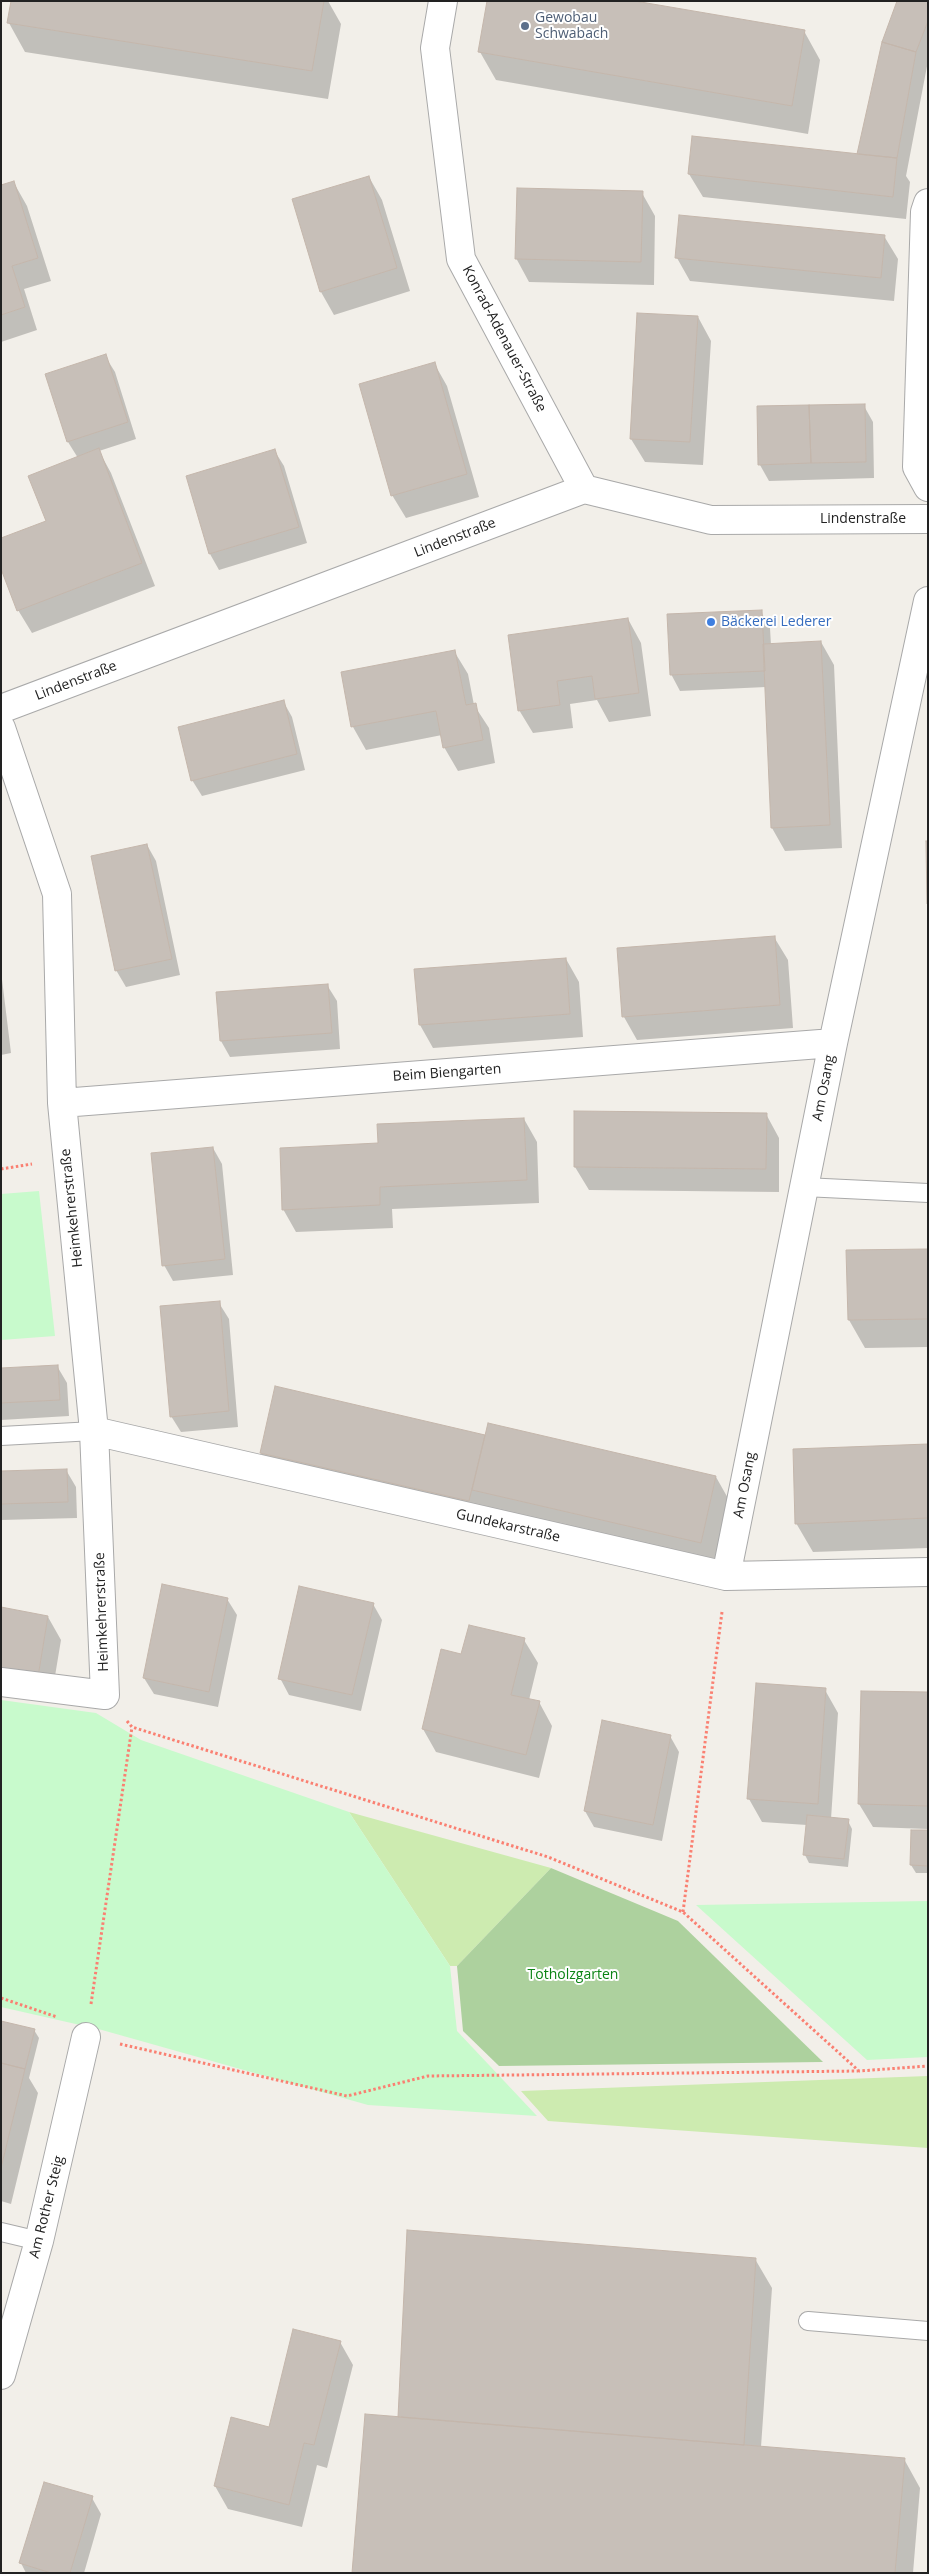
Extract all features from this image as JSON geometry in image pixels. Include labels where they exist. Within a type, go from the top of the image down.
[{"type":"street","name":"Konrad-Adenauer-Straße","points":[[442,1],[435,48],[461,259],[584,489]]},
{"type":"street","points":[[928,203],[926,212],[917,467],[928,487]]},
{"type":"street","name":"Lindenstraße","points":[[1,709],[584,489],[711,520],[928,519]]},
{"type":"street","name":"Am Osang","points":[[726,1576],[833,1043],[928,601]]},
{"type":"street","name":"Heimkehrerstraße","points":[[1,728],[57,894],[62,1103],[94,1431],[105,1696]]},
{"type":"street","name":"Beim Biengarten","points":[[62,1103],[833,1043]]},
{"type":"street","name":"Gundekarstraße","points":[[94,1431],[726,1576],[928,1572]]},
{"type":"street","points":[[1,1682],[105,1696]]},
{"type":"street","name":"Am Rother Steig","points":[[1,2375],[39,2241],[86,2037]]},
{"type":"lane","points":[[804,1187],[928,1193]]},
{"type":"lane","points":[[1,1436],[94,1431]]},
{"type":"lane","points":[[1,2232],[39,2241]]},
{"type":"lane","points":[[808,2321],[928,2331]]},
{"type":"path","points":[[683,1912],[726,1576]]},
{"type":"path","points":[[105,1696],[132,1727],[548,1857],[683,1912],[859,2071]]},
{"type":"path","points":[[86,2037],[132,1727]]},
{"type":"path","points":[[1,1998],[71,2021],[86,2037],[347,2096],[428,2076],[859,2071],[928,2066]]},
{"type":"green space","points":[[39,1191],[55,1336],[1,1340],[1,1194]]},
{"type":"green space","points":[[1,1700],[96,1713],[141,1740],[349,1812],[450,1966],[457,2031],[537,2116],[368,2105],[102,2030],[1,2007]]},
{"type":"green space","points":[[349,1812],[551,1868],[457,1966],[450,1966]]},
{"type":"green space","name":"Totholzgarten","points":[[551,1868],[678,1921],[823,2062],[499,2066],[463,2031],[457,1966]]},
{"type":"green space","points":[[928,1901],[928,2057],[867,2060],[696,1905]]},
{"type":"green space","points":[[928,2076],[928,2148],[548,2121],[521,2091]]},
{"type":"building","points":[[11,1],[324,1],[312,71],[7,23]]},
{"type":"building","points":[[487,1],[635,1],[805,30],[792,106],[478,52]]},
{"type":"building","points":[[897,1],[928,1],[928,21],[916,52],[882,42]]},
{"type":"building","points":[[882,42],[916,52],[897,158],[857,154]]},
{"type":"building","points":[[692,136],[897,158],[893,197],[688,174]]},
{"type":"building","points":[[369,176],[397,268],[320,292],[292,199]]},
{"type":"building","points":[[14,181],[38,258],[12,266],[25,307],[1,315],[1,185]]},
{"type":"building","points":[[517,188],[643,191],[641,262],[515,259]]},
{"type":"building","points":[[679,215],[885,235],[881,278],[675,258]]},
{"type":"building","points":[[637,313],[698,316],[690,442],[630,439]]},
{"type":"building","points":[[106,354],[128,422],[67,442],[45,374]]},
{"type":"building","points":[[435,362],[467,474],[391,496],[359,384]]},
{"type":"building","points":[[865,404],[866,462],[811,463],[809,405]]},
{"type":"building","points":[[809,405],[811,463],[758,465],[757,406]]},
{"type":"building","points":[[99,448],[142,563],[17,611],[1,569],[1,538],[46,521],[28,476]]},
{"type":"building","points":[[275,449],[299,527],[209,554],[186,476]]},
{"type":"building","points":[[762,610],[765,671],[670,675],[667,614]]},
{"type":"building","points":[[628,618],[639,693],[595,699],[592,676],[557,681],[560,705],[518,711],[508,635]]},
{"type":"building","points":[[821,641],[830,825],[771,828],[763,644]]},
{"type":"building","points":[[455,650],[466,705],[476,703],[483,740],[443,748],[436,711],[351,727],[341,672]]},
{"type":"building","points":[[284,700],[297,754],[191,781],[178,727]]},
{"type":"building","points":[[926,841],[928,841],[928,904],[927,904]]},
{"type":"building","points":[[147,844],[172,959],[115,971],[91,856]]},
{"type":"building","points":[[775,936],[780,1005],[622,1017],[617,948]]},
{"type":"building","points":[[566,958],[570,1014],[419,1025],[414,969]]},
{"type":"building","points":[[328,984],[332,1033],[220,1041],[216,992]]},
{"type":"building","points":[[574,1111],[767,1113],[766,1169],[574,1167]]},
{"type":"building","points":[[524,1118],[527,1180],[380,1187],[380,1205],[282,1210],[280,1148],[378,1143],[377,1124]]},
{"type":"building","points":[[213,1147],[225,1259],[162,1266],[151,1153]]},
{"type":"building","points":[[928,1249],[928,1319],[848,1320],[846,1250]]},
{"type":"building","points":[[220,1301],[229,1411],[170,1417],[160,1306]]},
{"type":"building","points":[[58,1365],[60,1400],[1,1403],[1,1368]]},
{"type":"building","points":[[275,1386],[485,1435],[469,1501],[260,1453]]},
{"type":"building","points":[[488,1423],[716,1476],[701,1543],[472,1490]]},
{"type":"building","points":[[928,1444],[928,1518],[795,1524],[793,1449]]},
{"type":"building","points":[[67,1469],[68,1502],[1,1504],[1,1471]]},
{"type":"building","points":[[162,1584],[228,1598],[209,1692],[143,1678]]},
{"type":"building","points":[[299,1586],[374,1603],[352,1695],[278,1679]]},
{"type":"building","points":[[1,1607],[48,1616],[38,1677],[1,1670]]},
{"type":"building","points":[[469,1625],[525,1638],[511,1695],[540,1701],[526,1755],[422,1729],[441,1649],[461,1654]]},
{"type":"building","points":[[756,1683],[826,1688],[818,1804],[747,1799]]},
{"type":"building","points":[[861,1691],[928,1692],[928,1806],[858,1804]]},
{"type":"building","points":[[602,1720],[671,1735],[653,1825],[584,1811]]},
{"type":"building","points":[[807,1815],[849,1819],[844,1859],[803,1855]]},
{"type":"building","points":[[911,1830],[928,1830],[928,1866],[910,1865]]},
{"type":"building","points":[[1,2021],[35,2029],[25,2069],[1,2063]]},
{"type":"building","points":[[1,2063],[25,2069],[1,2168]]},
{"type":"building","points":[[407,2230],[756,2258],[744,2445],[398,2417]]},
{"type":"building","points":[[293,2329],[341,2341],[314,2445],[304,2443],[289,2505],[214,2486],[231,2417],[269,2427]]},
{"type":"building","points":[[365,2414],[905,2458],[895,2573],[352,2573]]},
{"type":"building","points":[[44,2482],[93,2496],[70,2573],[51,2573],[19,2563]]},
{"type":"place","name":"Gewobau Schwabach","points":[[525,26]]},
{"type":"place","name":"Bäckerei Lederer","points":[[711,622]]}]
